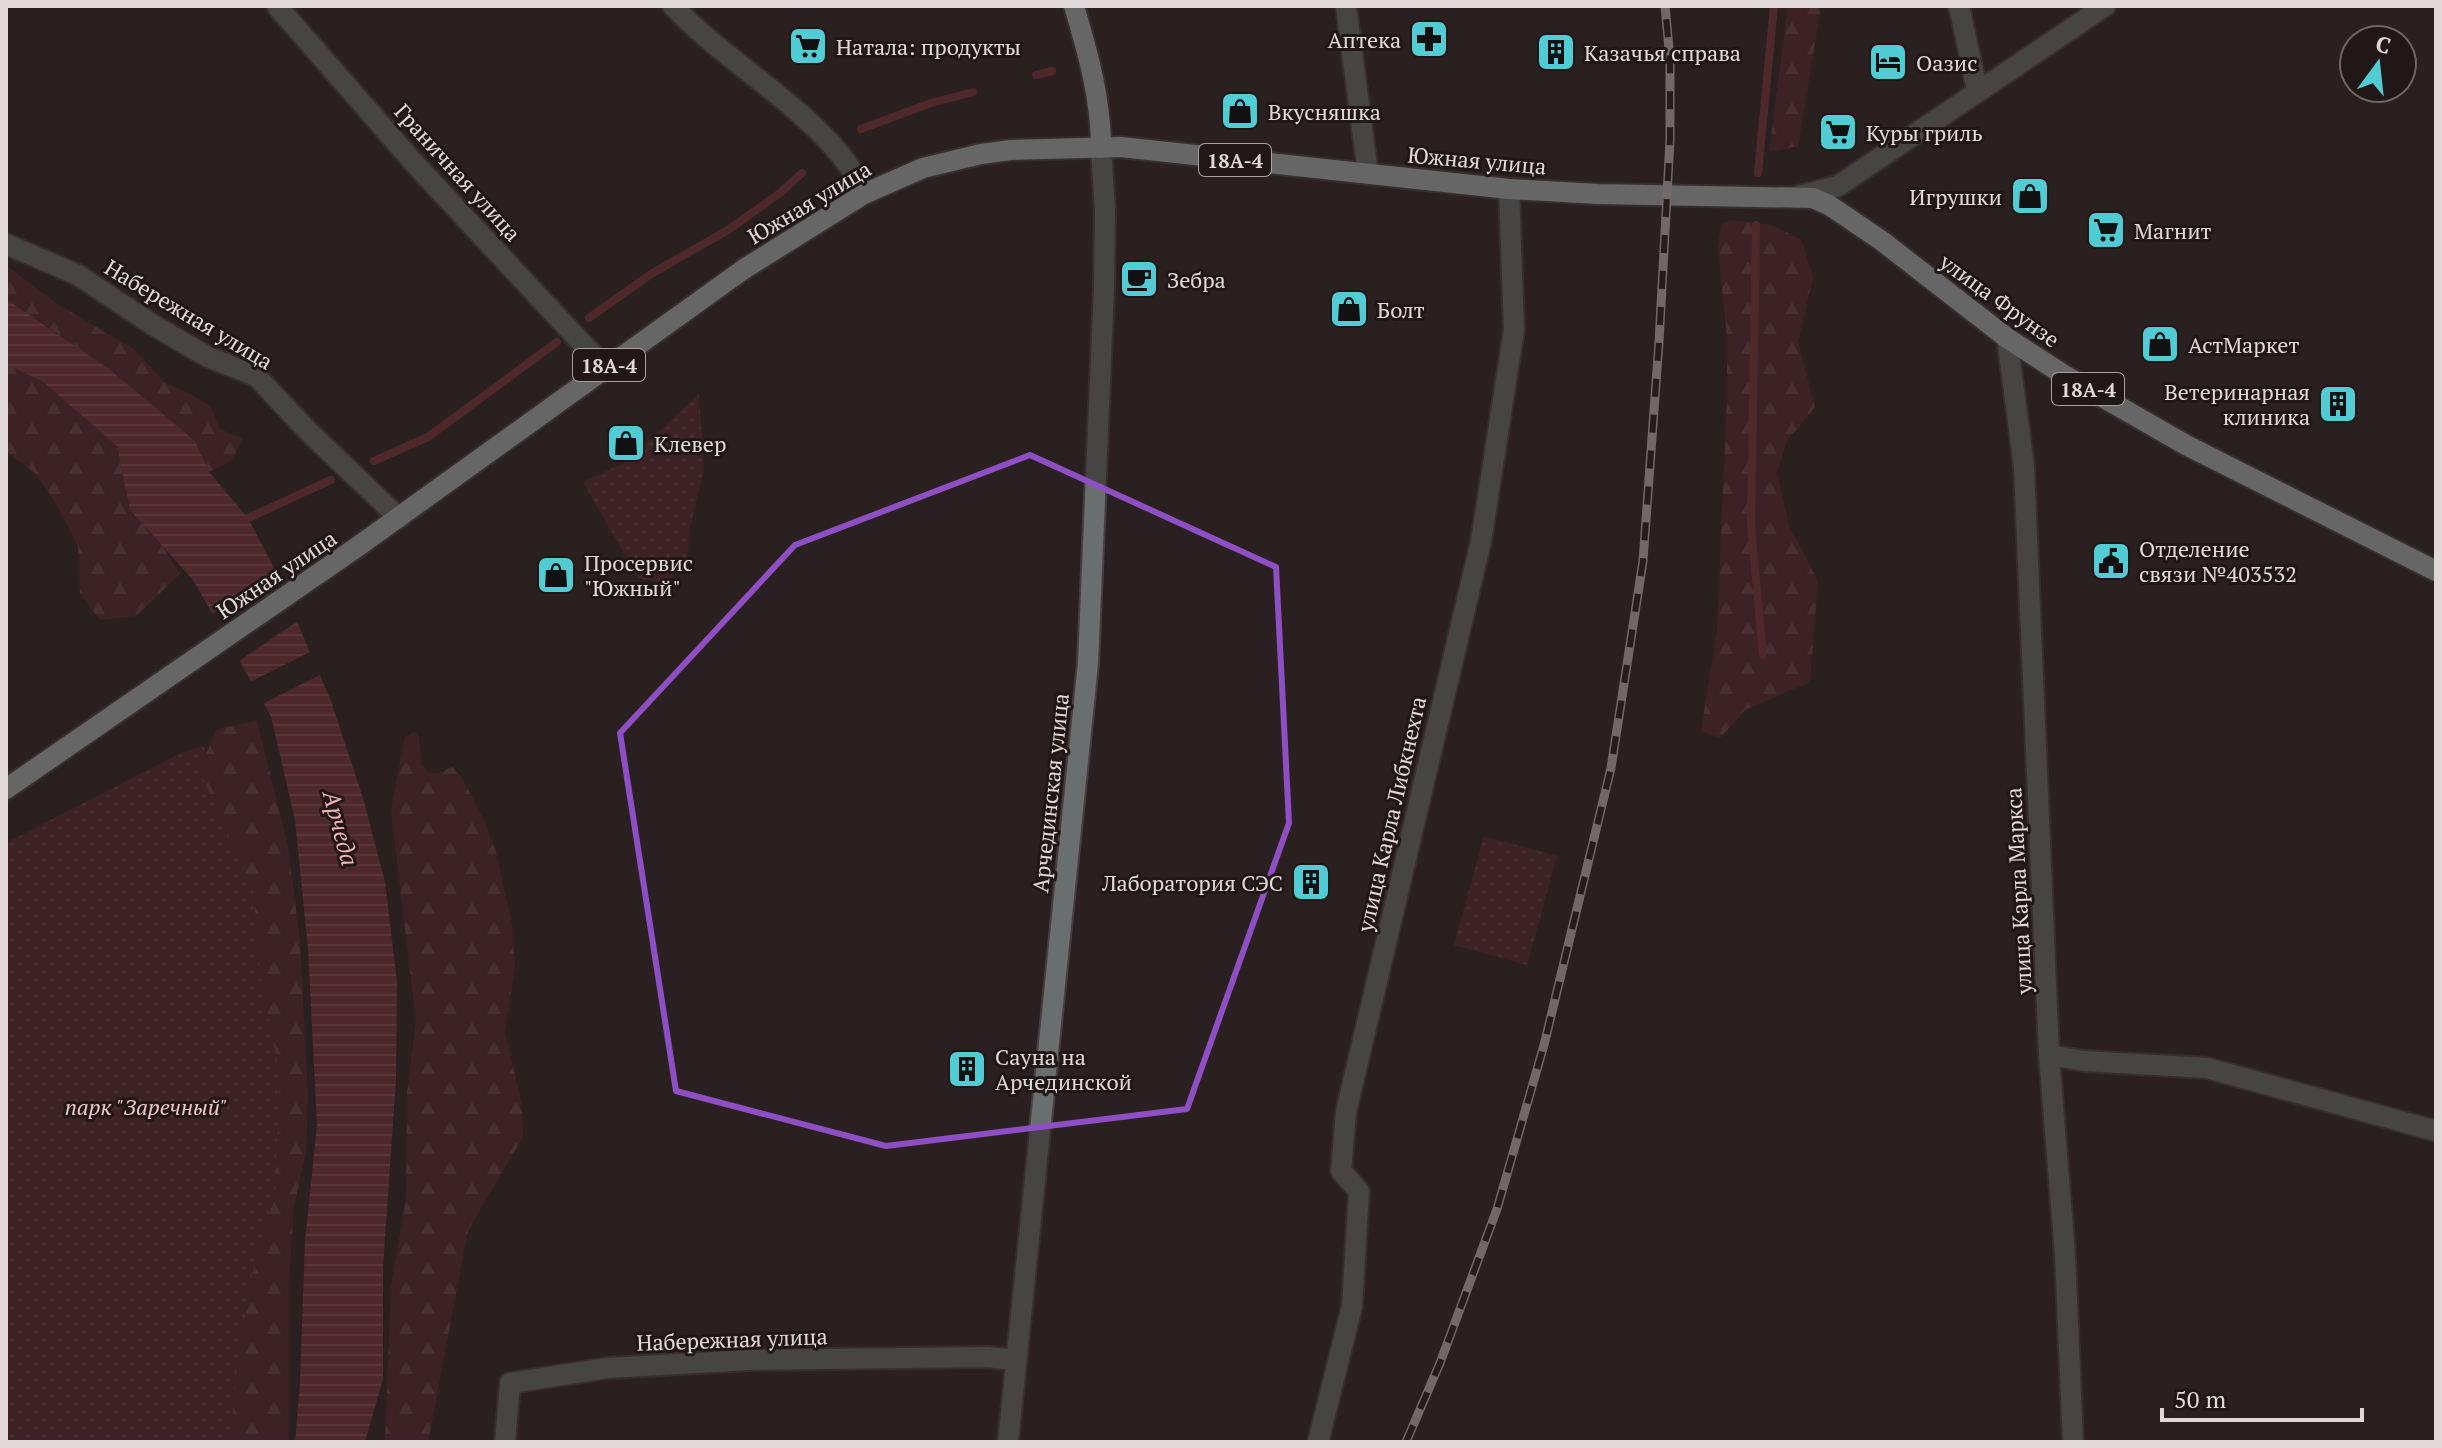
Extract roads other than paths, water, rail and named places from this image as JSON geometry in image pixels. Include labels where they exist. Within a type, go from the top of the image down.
[{"type":"main road","points":[[1074,6],[1101,115],[1101,148]]},
{"type":"main road","name":"Южная улица","points":[[6,789],[399,518],[744,269],[864,194],[923,168],[981,154],[1041,148],[1121,147],[1509,189],[1598,194],[1795,197]]},
{"type":"main road","name":"улица Фрунзе","points":[[1795,197],[1813,198],[1842,214],[1882,241],[2007,338],[2064,375],[2186,445],[2436,571]]},
{"type":"street","name":"Граничная улица","points":[[277,6],[415,164],[605,368]]},
{"type":"street","points":[[673,6],[737,65],[811,125],[849,166],[864,194]]},
{"type":"street","points":[[1346,6],[1368,174]]},
{"type":"street","points":[[1959,6],[1977,90]]},
{"type":"street","points":[[1795,197],[1838,186],[2105,6]]},
{"type":"street","name":"Арчединская улица","points":[[1008,1442],[1088,663],[1104,288],[1105,211],[1101,148]]},
{"type":"street","name":"улица Карла Либкнехта","points":[[1318,1442],[1352,1306],[1359,1191],[1341,1171],[1346,1112],[1481,541],[1514,330],[1509,189]]},
{"type":"street","name":"Набережная улица","points":[[6,244],[78,275],[208,357],[256,376],[399,518]]},
{"type":"street","name":"улица Карла Маркса","points":[[2007,338],[2026,493],[2049,1055],[2065,1255],[2073,1442]]},
{"type":"street","points":[[2049,1055],[2084,1061],[2207,1068],[2436,1131]]},
{"type":"street","name":"Набережная улица","points":[[505,1442],[510,1383],[608,1368],[748,1360],[987,1357],[1015,1360]]},
{"type":"water","name":"Арчеда","points":[[6,299],[109,369],[195,441],[209,472],[248,518],[273,566],[331,701],[363,798],[385,882],[397,982],[396,1080],[383,1267],[383,1379],[365,1442],[295,1442],[305,1242],[317,1125],[308,948],[295,820],[271,716],[193,580],[130,510],[117,446],[42,381],[6,365]]},
{"type":"waterway","points":[[1758,173],[1774,6]]},
{"type":"waterway","points":[[1036,75],[1052,71]]},
{"type":"waterway","points":[[861,129],[931,103],[973,92]]},
{"type":"waterway","points":[[589,318],[651,274],[728,230],[780,193],[802,173]]},
{"type":"waterway","points":[[1756,225],[1751,526],[1763,655]]},
{"type":"waterway","points":[[374,461],[428,437],[557,342]]},
{"type":"waterway","points":[[248,518],[331,480]]},
{"type":"railway","points":[[1406,1442],[1440,1363],[1497,1209],[1544,1045],[1611,768],[1643,561],[1659,342],[1670,140],[1670,59],[1665,6]]},
{"type":"place","name":"Аптека","points":[[1429,39]]},
{"type":"place","name":"Натала: продукты","points":[[808,46]]},
{"type":"place","name":"Казачья справа","points":[[1556,52]]},
{"type":"place","name":"Оазис","points":[[1888,62]]},
{"type":"place","name":"Вкусняшка","points":[[1240,111]]},
{"type":"place","name":"Куры гриль","points":[[1838,132]]},
{"type":"place","name":"Игрушки","points":[[2030,196]]},
{"type":"place","name":"Магнит","points":[[2106,230]]},
{"type":"place","name":"Зебра","points":[[1139,279]]},
{"type":"place","name":"Болт","points":[[1349,309]]},
{"type":"place","name":"АстМаркет","points":[[2160,344]]},
{"type":"place","name":"Ветеринарная клиника","points":[[2338,404]]},
{"type":"place","name":"Клевер","points":[[626,443]]},
{"type":"place","name":"Отделение связи №403532","points":[[2111,561]]},
{"type":"place","name":"Просервис \"Южный\"","points":[[556,575]]},
{"type":"place","name":"Лаборатория СЭС","points":[[1311,882]]},
{"type":"place","name":"Сауна на Арчединской","points":[[967,1069]]},
{"type":"park label","name":"парк \"Заречный\"","points":[[146,1106]]}]
